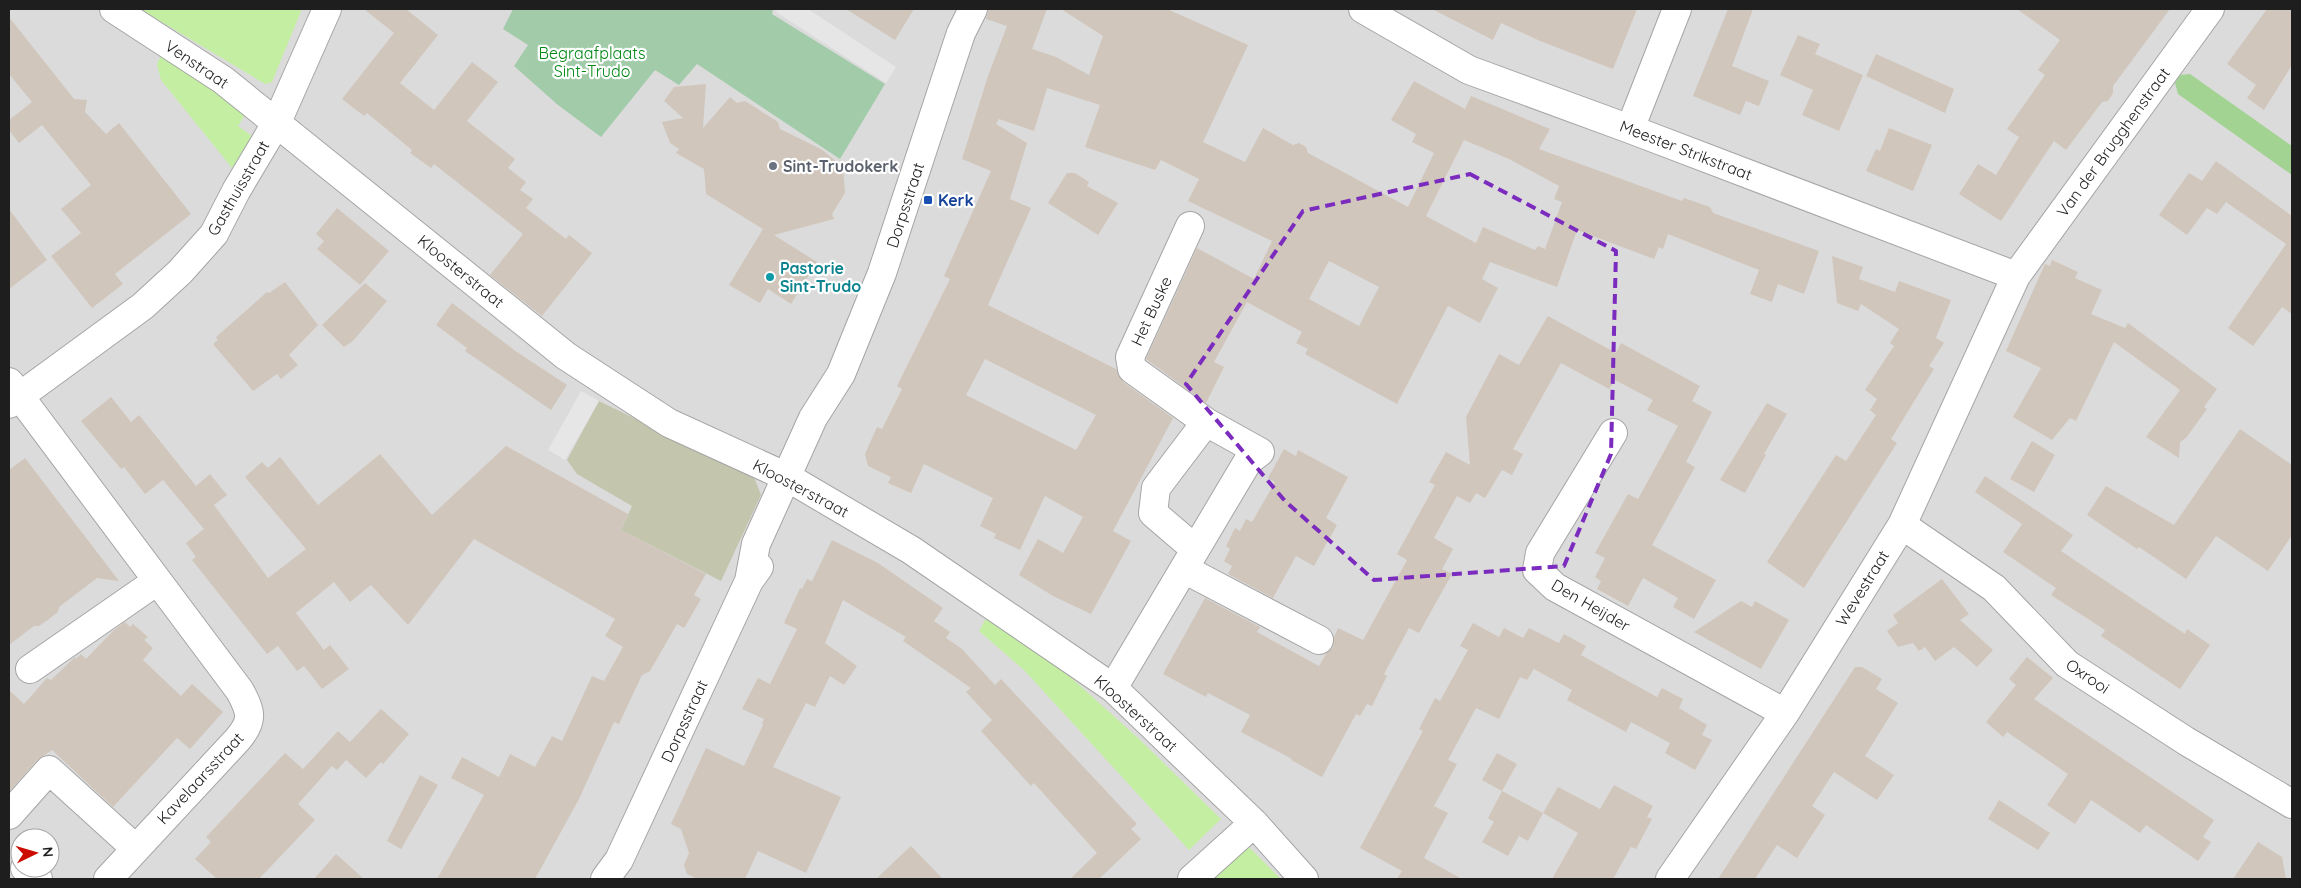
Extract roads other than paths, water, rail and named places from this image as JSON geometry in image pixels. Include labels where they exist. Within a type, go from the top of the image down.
[{"type":"street","name":"Venstraat","points":[[114,9],[223,80],[277,122]]},
{"type":"street","name":"Gasthuisstraat","points":[[12,394],[143,306],[180,272],[214,234],[236,190],[277,122],[327,9]]},
{"type":"street","name":"Meester Strikstraat","points":[[1363,9],[1469,70],[1630,129],[2016,276]]},
{"type":"street","points":[[1630,129],[1677,9]]},
{"type":"street","name":"Van der Brugghenstraat","points":[[2016,276],[2210,9]]},
{"type":"street","name":"Dorpsstraat","points":[[613,873],[749,581],[756,544],[794,481],[814,418],[841,374],[882,273],[965,17]]},
{"type":"street","name":"Kloosterstraat","points":[[277,122],[566,356],[669,423],[794,481],[911,550],[1113,688],[1254,823],[1304,879]]},
{"type":"street","name":"Het Buske","points":[[1113,688],[1248,461],[1260,452],[1206,422],[1132,369],[1130,357],[1190,226]]},
{"type":"street","name":"Wevestraat","points":[[1670,879],[1785,713],[1902,525],[2016,276]]},
{"type":"street","name":"Kavelaarsstraat","points":[[12,394],[240,691],[247,704],[250,716],[248,727],[108,879]]},
{"type":"street","points":[[1206,422],[1156,488],[1154,512],[1190,559],[1319,640]]},
{"type":"street","name":"Den Heijder","points":[[1613,433],[1540,553],[1537,570],[1556,587],[1785,713]]},
{"type":"street","name":"Oxrooi","points":[[1902,525],[1994,588],[2067,664],[2186,741],[2292,804]]},
{"type":"street","points":[[30,669],[157,581]]},
{"type":"street","points":[[9,815],[49,770],[136,848]]},
{"type":"street","points":[[1192,879],[1254,823]]},
{"type":"place","name":"Sint-Trudokerk","points":[[773,166]]},
{"type":"place","name":"Kerk","points":[[928,200]]},
{"type":"place","name":"Pastorie Sint-Trudo","points":[[770,277]]},
{"type":"park label","name":"Begraafplaats Sint-Trudo","points":[[592,62]]}]
